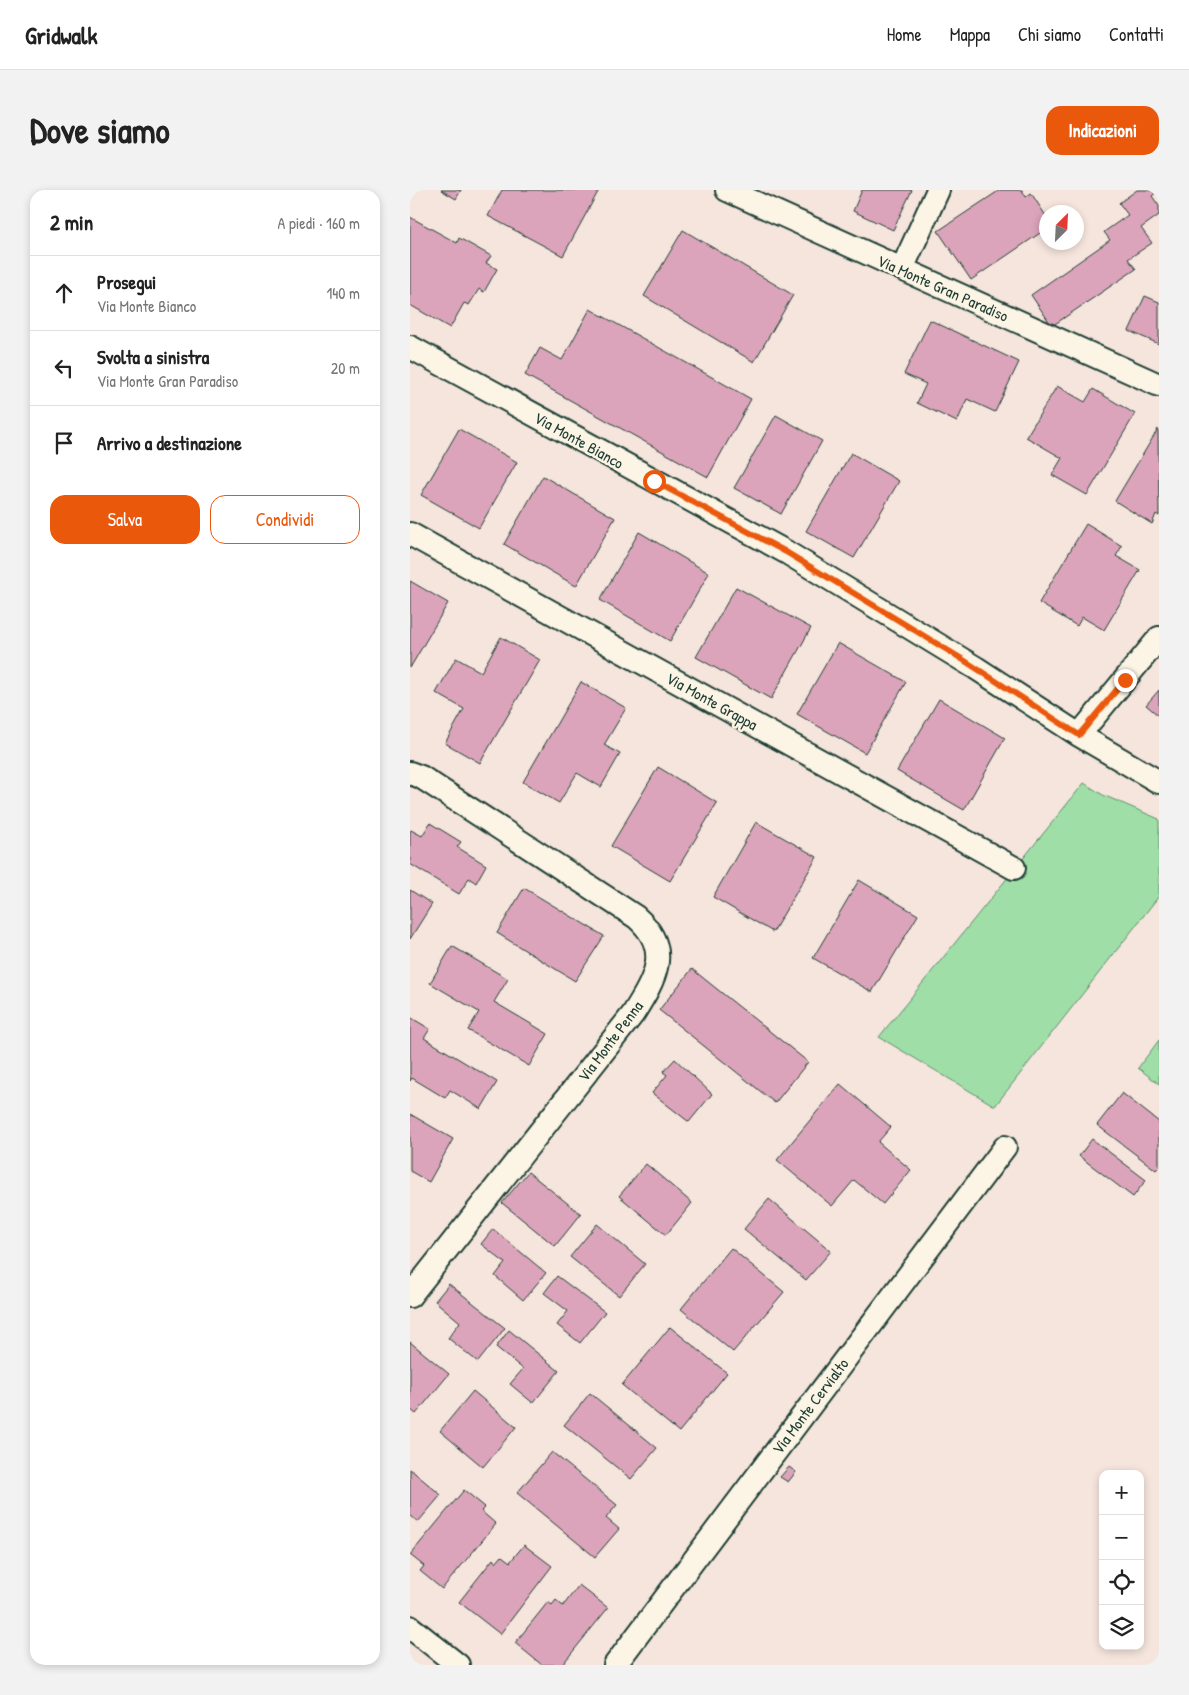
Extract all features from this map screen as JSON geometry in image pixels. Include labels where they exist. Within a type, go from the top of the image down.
[{"type":"street","name":"Via Monte Gran Paradiso","points":[[727,190],[1159,385]]},
{"type":"street","points":[[902,269],[938,190]]},
{"type":"street","name":"Via Monte Bianco","points":[[410,346],[786,552],[976,668],[1079,735],[1159,782]]},
{"type":"street","name":"Via Monte Grappa","points":[[410,534],[1014,868]]},
{"type":"street","points":[[1079,735],[1159,638]]},
{"type":"street","name":"Via Monte Penna","points":[[410,773],[420,777],[636,917],[655,939],[658,959],[652,980],[633,1014],[410,1296]]},
{"type":"street","name":"Via Monte Cervialto","points":[[615,1665],[1006,1147]]},
{"type":"street","points":[[410,1628],[458,1665]]},
{"type":"green space","points":[[1084,783],[1103,795],[1159,819],[1159,896],[995,1106],[879,1037]]},
{"type":"green space","points":[[1159,1040],[1159,1084],[1138,1068]]},
{"type":"building","points":[[441,190],[461,190],[456,199]]},
{"type":"building","points":[[502,190],[599,190],[563,256],[488,216]]},
{"type":"building","points":[[862,190],[912,190],[893,230],[853,211]]},
{"type":"building","points":[[1000,190],[1022,190],[1026,197],[1031,193],[1039,205],[1039,234],[971,280],[938,231]]},
{"type":"building","points":[[1137,190],[1159,190],[1152,196],[1159,206],[1159,215],[1141,228],[1152,243],[1128,259],[1136,269],[1052,326],[1031,295],[1110,240],[1104,232],[1128,215],[1119,203]]},
{"type":"building","points":[[410,217],[457,243],[459,238],[491,256],[486,263],[497,269],[484,292],[479,289],[469,305],[464,303],[450,328],[410,305]]},
{"type":"building","points":[[683,230],[793,295],[754,362],[644,296]]},
{"type":"building","points":[[1145,296],[1159,302],[1159,344],[1129,331]]},
{"type":"building","points":[[590,309],[751,399],[708,477],[525,375],[540,348],[562,360]]},
{"type":"building","points":[[930,320],[1019,362],[995,412],[967,399],[957,422],[917,403],[926,384],[904,374]]},
{"type":"building","points":[[1057,386],[1085,402],[1093,389],[1135,414],[1087,495],[1052,475],[1062,458],[1026,437]]},
{"type":"building","points":[[776,415],[822,441],[781,514],[734,488]]},
{"type":"building","points":[[459,429],[517,462],[479,528],[421,495]]},
{"type":"building","points":[[1158,429],[1159,516],[1156,514],[1152,524],[1115,501]]},
{"type":"building","points":[[851,453],[899,481],[854,558],[806,531]]},
{"type":"building","points":[[543,476],[615,518],[576,586],[504,544]]},
{"type":"building","points":[[1086,524],[1122,546],[1116,556],[1140,570],[1104,630],[1082,617],[1077,626],[1039,603]]},
{"type":"building","points":[[639,532],[709,573],[670,641],[600,600]]},
{"type":"building","points":[[410,581],[448,603],[410,668]]},
{"type":"building","points":[[736,587],[811,628],[771,699],[696,657]]},
{"type":"building","points":[[501,637],[540,660],[480,763],[445,743],[464,709],[436,693],[456,658],[481,672]]},
{"type":"building","points":[[838,643],[906,682],[865,753],[797,714]]},
{"type":"building","points":[[581,682],[626,708],[604,745],[620,754],[601,787],[577,773],[559,803],[523,782]]},
{"type":"building","points":[[1159,690],[1159,716],[1146,705]]},
{"type":"building","points":[[939,699],[1005,738],[964,810],[897,771]]},
{"type":"building","points":[[658,767],[717,803],[670,881],[611,846]]},
{"type":"building","points":[[756,822],[817,857],[773,932],[713,897]]},
{"type":"building","points":[[430,823],[461,842],[457,847],[486,865],[476,883],[469,878],[459,894],[410,864],[410,832],[411,830],[422,836]]},
{"type":"building","points":[[859,880],[918,915],[872,992],[813,958]]},
{"type":"building","points":[[524,888],[604,936],[575,981],[497,933]]},
{"type":"building","points":[[410,890],[432,904],[410,939]]},
{"type":"building","points":[[452,946],[508,979],[494,1002],[548,1034],[529,1066],[468,1030],[479,1012],[430,983]]},
{"type":"building","points":[[692,969],[808,1062],[775,1103],[659,1010]]},
{"type":"building","points":[[410,1017],[430,1029],[424,1038],[497,1082],[481,1109],[450,1090],[445,1098],[412,1078],[410,1081]]},
{"type":"building","points":[[675,1059],[712,1094],[689,1122],[652,1093],[667,1075],[663,1072]]},
{"type":"building","points":[[840,1084],[891,1127],[878,1142],[911,1170],[883,1204],[854,1180],[832,1206],[777,1160]]},
{"type":"building","points":[[1122,1093],[1159,1122],[1159,1167],[1156,1170],[1097,1125]]},
{"type":"building","points":[[410,1114],[453,1139],[429,1182],[410,1171]]},
{"type":"building","points":[[1092,1139],[1146,1180],[1133,1197],[1079,1156]]},
{"type":"building","points":[[646,1164],[692,1203],[666,1235],[619,1196]]},
{"type":"building","points":[[528,1172],[581,1214],[555,1246],[502,1203]]},
{"type":"building","points":[[769,1199],[831,1251],[806,1280],[744,1229]]},
{"type":"building","points":[[597,1224],[645,1264],[619,1296],[570,1257]]},
{"type":"building","points":[[493,1229],[546,1273],[523,1300],[495,1276],[505,1263],[481,1244]]},
{"type":"building","points":[[731,1248],[784,1292],[733,1352],[681,1309]]},
{"type":"building","points":[[557,1276],[605,1312],[580,1343],[557,1325],[568,1311],[544,1293]]},
{"type":"building","points":[[449,1284],[505,1328],[478,1362],[448,1338],[460,1322],[435,1301]]},
{"type":"building","points":[[670,1327],[727,1373],[679,1432],[622,1385]]},
{"type":"building","points":[[509,1330],[559,1371],[533,1403],[510,1384],[523,1369],[496,1347]]},
{"type":"building","points":[[410,1342],[449,1374],[416,1414],[410,1409]]},
{"type":"building","points":[[473,1391],[516,1427],[483,1467],[440,1431]]},
{"type":"building","points":[[590,1393],[657,1448],[631,1479],[564,1425]]},
{"type":"building","points":[[552,1452],[617,1505],[606,1518],[619,1529],[595,1557],[517,1493]]},
{"type":"building","points":[[789,1467],[796,1472],[788,1482],[780,1477]]},
{"type":"building","points":[[410,1469],[441,1495],[418,1522],[410,1515]]},
{"type":"building","points":[[464,1490],[485,1507],[481,1511],[496,1524],[442,1589],[420,1571],[424,1566],[410,1555]]},
{"type":"building","points":[[524,1545],[552,1566],[500,1634],[459,1602],[493,1559],[496,1563],[502,1556],[510,1562]]},
{"type":"building","points":[[579,1585],[608,1608],[562,1665],[542,1665],[515,1643],[548,1602],[552,1605],[556,1600],[563,1606]]},
{"type":"route","points":[[654,481],[786,552],[962,659],[1079,735],[1125,680]]}]
